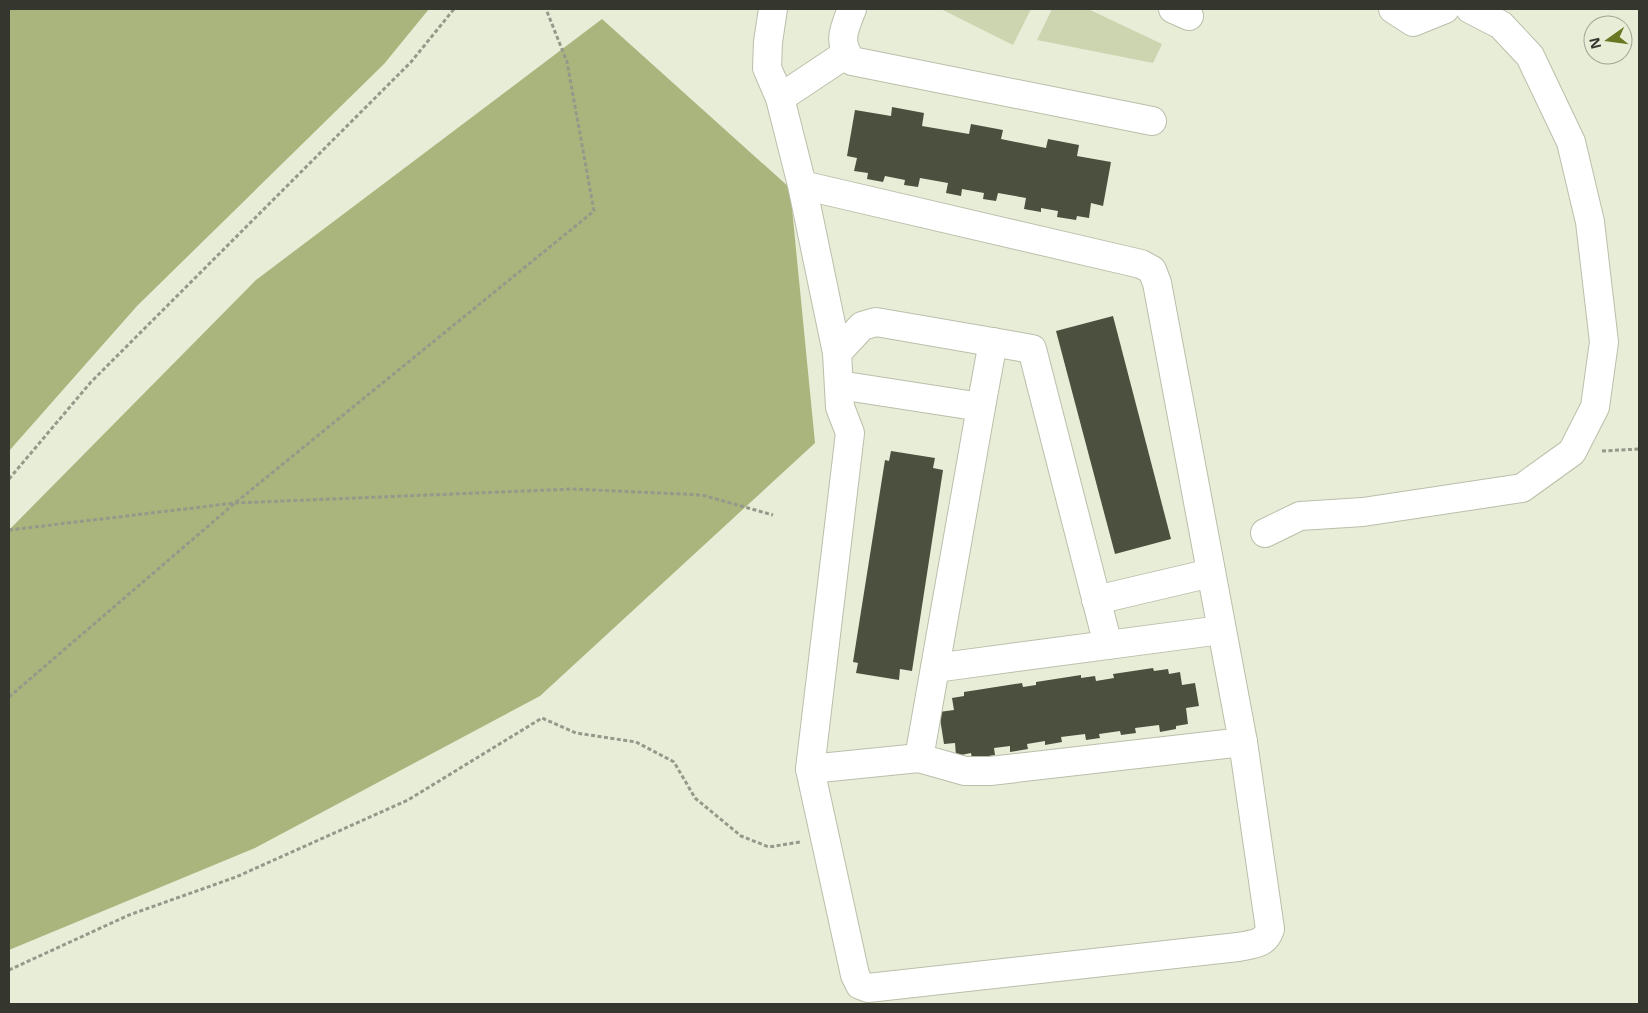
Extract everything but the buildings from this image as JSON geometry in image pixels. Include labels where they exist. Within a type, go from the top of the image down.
[{"type":"lane","points":[[773,9],[768,42],[767,68],[780,98],[802,185],[837,353],[840,407],[850,433],[810,769],[855,976],[860,985],[868,988],[1238,947],[1261,942],[1267,938],[1270,929],[1243,742],[1158,283],[1152,270],[1141,264],[802,185]]},
{"type":"lane","points":[[852,9],[842,36],[846,54],[852,61],[1152,121]]},
{"type":"lane","points":[[1393,9],[1413,22],[1445,9]]},
{"type":"lane","points":[[1265,533],[1300,516],[1363,512],[1522,488],[1572,452],[1595,407],[1604,342],[1590,222],[1571,142],[1530,56],[1501,25],[1470,9]]},
{"type":"lane","points":[[780,98],[846,54]]},
{"type":"lane","points":[[837,353],[862,326],[876,322],[1032,349],[1108,645]]},
{"type":"lane","points":[[919,758],[993,342]]},
{"type":"lane","points":[[839,385],[981,407]]},
{"type":"lane","points":[[1096,600],[1211,573]]},
{"type":"lane","points":[[935,668],[1221,630]]},
{"type":"lane","points":[[810,769],[919,758],[965,772],[990,771],[1243,742]]},
{"type":"path","points":[[9,479],[91,382],[411,62],[454,9]]},
{"type":"path","points":[[9,696],[235,503],[594,211],[567,62],[546,9]]},
{"type":"path","points":[[9,530],[235,503],[572,489],[702,494],[772,515]]},
{"type":"path","points":[[9,970],[128,915],[236,877],[408,800],[542,718],[576,733],[636,742],[674,762],[695,798],[741,836],[769,846],[825,839]]},
{"type":"green space","points":[[9,9],[429,9],[384,64],[137,306],[9,451]]},
{"type":"green space","points":[[941,9],[1031,9],[1013,45]]},
{"type":"green space","points":[[1052,9],[1088,9],[1162,44],[1153,63],[1037,40]]},
{"type":"green space","points":[[602,19],[790,188],[815,443],[540,696],[255,848],[9,950],[9,530],[256,280]]}]
